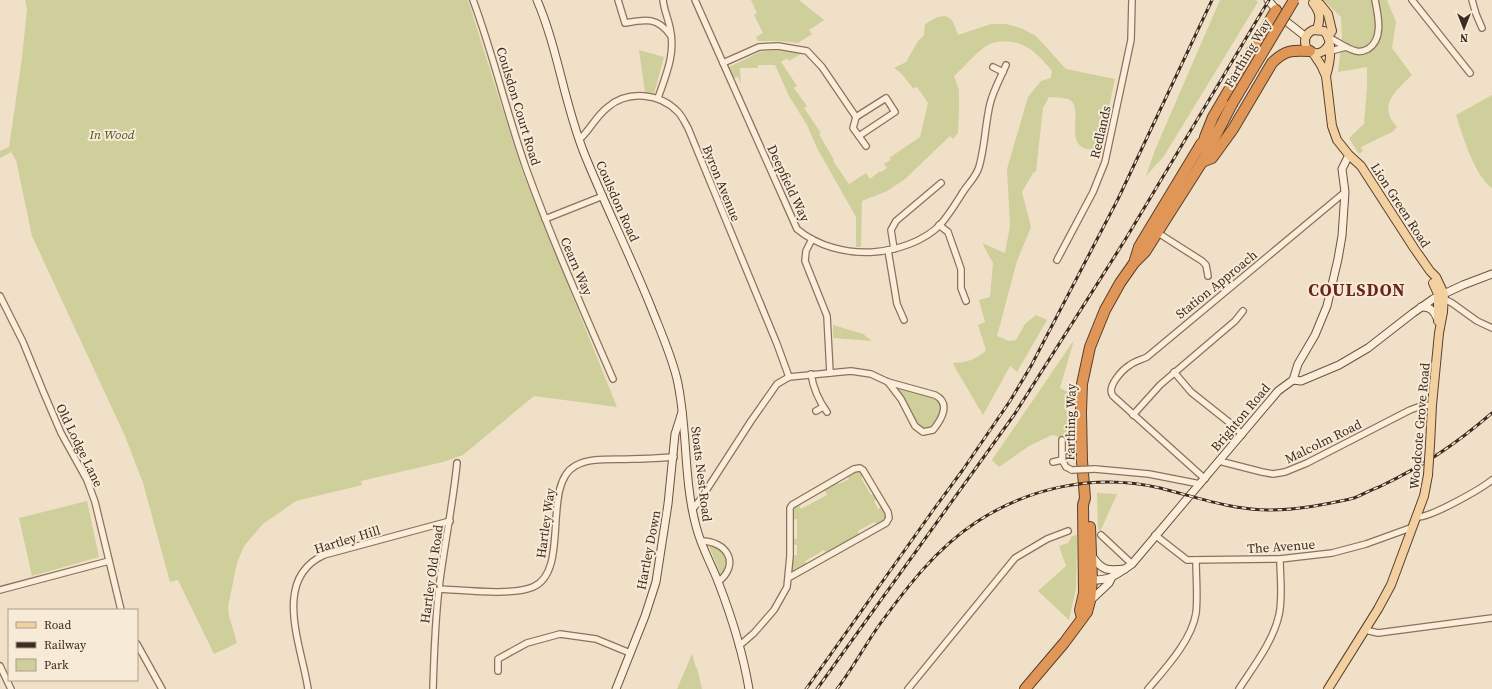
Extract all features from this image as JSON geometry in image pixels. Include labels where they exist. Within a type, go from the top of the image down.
[{"type":"highway","name":"Farthing Way","points":[[1154,230],[1202,162],[1232,104],[1294,0]]},
{"type":"highway","points":[[1201,144],[1213,117],[1276,10]]},
{"type":"highway","points":[[1202,162],[1212,158],[1233,129],[1272,63],[1278,57],[1285,52],[1291,51],[1315,52]]},
{"type":"highway","name":"Farthing Way","points":[[1082,618],[1080,610],[1088,580],[1092,556],[1090,523],[1085,498],[1082,462],[1081,412],[1084,376],[1090,347],[1105,310],[1134,262],[1145,252],[1154,230],[1201,144],[1223,120]]},
{"type":"highway","name":"Farthing Way","points":[[1085,498],[1083,505],[1088,580]]},
{"type":"highway","points":[[1088,580],[1090,601]]},
{"type":"highway","name":"Brighton Road","points":[[1025,689],[1064,643],[1087,612],[1090,601]]},
{"type":"main road","name":"Coulsdon Road","points":[[537,0],[554,46],[579,140],[666,343],[675,373],[682,410]]},
{"type":"main road","points":[[1268,0],[1287,22],[1306,37]]},
{"type":"main road","points":[[1311,2],[1318,10],[1320,17],[1317,29]]},
{"type":"main road","points":[[1311,2],[1320,4],[1328,14],[1332,31],[1329,44],[1329,65],[1326,76]]},
{"type":"main road","points":[[1329,44],[1324,31],[1317,29],[1310,31],[1306,37],[1305,43],[1315,52],[1326,76],[1332,126],[1337,140],[1349,155],[1342,166],[1344,192],[1342,236],[1327,306],[1315,335],[1298,364],[1293,380],[1301,381],[1356,356],[1383,338],[1421,307],[1453,290],[1492,274]]},
{"type":"main road","points":[[1315,52],[1327,48],[1329,44]]},
{"type":"main road","name":"Lion Green Road","points":[[1349,155],[1361,166],[1430,271],[1442,296]]},
{"type":"main road","name":"Woodcote Grove Road","points":[[1439,333],[1438,319],[1442,296]]},
{"type":"main road","name":"Woodcote Grove Road","points":[[1328,689],[1378,609],[1391,585],[1424,496],[1428,475],[1432,405],[1439,333],[1444,312],[1442,296]]},
{"type":"main road","points":[[1421,307],[1431,309],[1436,313],[1438,319]]},
{"type":"main road","name":"Brighton Road","points":[[1088,580],[1112,577],[1132,564],[1278,391],[1293,380]]},
{"type":"main road","name":"Hartley Down","points":[[616,689],[645,616],[656,582],[674,457],[675,434],[682,410]]},
{"type":"main road","name":"Stoats Nest Road","points":[[682,410],[692,510],[701,541],[718,582],[739,646],[748,689]]},
{"type":"main road","points":[[1092,556],[1101,566],[1106,569],[1125,569]]},
{"type":"main road","name":"Brighton Road","points":[[1090,601],[1110,583],[1112,577]]},
{"type":"street","name":"Coulsdon Court Road","points":[[473,0],[485,32],[527,170],[545,219]]},
{"type":"street","points":[[618,0],[625,23],[652,20],[666,29],[671,36]]},
{"type":"street","points":[[658,98],[667,74],[672,52],[670,28],[663,0]]},
{"type":"street","name":"Deepfield Way","points":[[694,0],[797,229],[812,240],[826,246],[843,250],[870,252],[891,250],[919,239],[940,225],[975,177],[979,166],[990,103],[1006,65]]},
{"type":"street","name":"Redlands","points":[[1057,260],[1093,192],[1105,162],[1131,40],[1132,0]]},
{"type":"street","points":[[1329,44],[1346,47],[1357,51],[1365,50],[1372,46],[1376,41],[1378,31],[1375,0]]},
{"type":"street","points":[[1412,0],[1470,73]]},
{"type":"street","points":[[1472,0],[1482,28]]},
{"type":"street","points":[[1329,44],[1339,42],[1346,47]]},
{"type":"street","points":[[722,63],[759,47],[778,46],[807,51],[822,67],[856,117]]},
{"type":"street","points":[[993,66],[1003,72]]},
{"type":"street","name":"Byron Avenue","points":[[579,140],[608,107],[622,98],[640,95],[658,98],[665,101],[679,113],[688,128],[789,376]]},
{"type":"street","points":[[859,136],[895,112],[886,98],[856,117],[852,128],[866,146]]},
{"type":"street","points":[[904,320],[897,304],[891,250],[891,230],[896,222],[941,182]]},
{"type":"street","name":"Station Approach","points":[[1133,415],[1110,392],[1111,387],[1129,366],[1147,357],[1344,192]]},
{"type":"street","points":[[545,219],[603,196]]},
{"type":"street","name":"Cearn Way","points":[[545,219],[613,379]]},
{"type":"street","points":[[940,225],[948,232],[961,269],[961,288],[966,301]]},
{"type":"street","points":[[1154,230],[1202,261],[1206,265],[1208,276]]},
{"type":"street","points":[[812,240],[806,251],[805,262],[827,316],[830,372]]},
{"type":"street","points":[[1452,303],[1449,296],[1453,290]]},
{"type":"street","name":"Old Lodge Lane","points":[[0,296],[23,342],[61,433],[87,480],[95,502],[121,609]]},
{"type":"street","points":[[1442,296],[1466,314],[1492,328]]},
{"type":"street","points":[[1202,482],[1133,415],[1160,385],[1235,321],[1244,311]]},
{"type":"street","points":[[692,510],[776,384],[789,376],[830,372],[871,374],[888,382],[940,398],[943,402],[944,412],[933,430],[923,432],[914,426],[901,400],[888,382]]},
{"type":"street","points":[[1174,372],[1191,392],[1235,427],[1242,435]]},
{"type":"street","points":[[811,374],[812,383],[823,407],[827,412]]},
{"type":"street","name":"Malcolm Road","points":[[1219,462],[1273,474],[1285,472],[1307,463],[1410,410],[1421,406],[1432,405]]},
{"type":"street","points":[[816,411],[823,407]]},
{"type":"street","points":[[1062,440],[1062,460],[1066,467],[1072,470],[1095,469],[1149,474],[1202,482]]},
{"type":"street","name":"Hartley Way","points":[[439,589],[511,592],[533,587],[543,580],[548,574],[560,490],[563,479],[573,467],[588,461],[674,457]]},
{"type":"street","points":[[1053,462],[1062,460]]},
{"type":"street","name":"Hartley Old Road","points":[[433,689],[433,659],[439,589],[450,521],[457,463]]},
{"type":"street","points":[[739,646],[754,634],[774,610],[787,587],[790,508],[792,505],[854,468],[860,468],[863,470],[888,512],[889,518],[886,523],[788,578]]},
{"type":"street","points":[[1417,517],[1422,518],[1431,514],[1492,480]]},
{"type":"street","name":"Hartley Hill","points":[[308,689],[298,648],[294,617],[294,593],[298,580],[306,568],[313,560],[324,555],[450,521]]},
{"type":"street","name":"The Avenue","points":[[1155,535],[1185,560],[1280,559],[1315,556],[1344,550],[1366,544],[1413,526]]},
{"type":"street","points":[[908,689],[1015,558],[1047,539],[1061,537],[1068,531]]},
{"type":"street","points":[[1100,535],[1132,564]]},
{"type":"street","name":"Stoats Nest Road","points":[[701,541],[716,543],[726,551],[729,558],[730,566],[727,573],[718,582]]},
{"type":"street","points":[[1238,689],[1270,639],[1276,626],[1280,603],[1280,559]]},
{"type":"street","points":[[1148,689],[1182,645],[1193,626],[1197,604],[1196,560]]},
{"type":"street","points":[[0,590],[109,561]]},
{"type":"street","points":[[1365,630],[1378,633],[1492,618]]},
{"type":"street","points":[[498,671],[498,659],[527,643],[560,634],[596,639],[630,653]]},
{"type":"street","points":[[138,646],[162,689]]},
{"type":"street","points":[[0,666],[11,689]]},
{"type":"green space","name":"In Wood","points":[[25,0],[468,0],[522,171],[617,407],[534,396],[463,455],[443,462],[361,481],[362,485],[296,501],[263,524],[244,546],[237,563],[228,607],[229,616],[237,643],[214,654],[178,580],[170,582],[143,483],[125,436],[32,236],[16,160],[11,152],[0,158],[0,151],[9,147],[22,58],[27,9]]},
{"type":"green space","points":[[751,0],[799,0],[824,20],[809,30],[812,34],[798,43],[758,41],[756,37],[763,33],[754,15],[757,13]]},
{"type":"green space","points":[[1220,0],[1256,0],[1258,2],[1164,156],[1146,176],[1155,150]]},
{"type":"green space","points":[[1323,0],[1387,0],[1396,22],[1392,48],[1412,75],[1399,88],[1389,103],[1388,108],[1390,116],[1397,127],[1392,132],[1361,147],[1363,151],[1359,154],[1349,138],[1364,124],[1367,67],[1338,72],[1342,37],[1341,17]]},
{"type":"green space","points":[[945,16],[952,21],[958,35],[991,24],[1006,24],[1021,28],[1036,36],[1066,69],[1115,79],[1102,139],[1096,149],[1085,148],[1079,144],[1076,138],[1074,105],[1070,100],[1049,97],[1043,108],[1036,171],[1033,173],[1022,192],[1031,227],[1017,261],[997,336],[1009,341],[1016,340],[1025,324],[1036,315],[1047,320],[1017,372],[1010,366],[983,415],[953,363],[971,360],[986,350],[978,325],[985,322],[979,300],[990,297],[993,263],[982,243],[1005,253],[1010,226],[1007,169],[1028,97],[1041,81],[1051,78],[1052,71],[1035,53],[1022,45],[1008,41],[994,43],[977,53],[954,76],[959,90],[958,133],[953,139],[950,136],[905,179],[887,191],[862,201],[861,247],[856,247],[856,217],[817,148],[807,125],[789,96],[775,65],[758,65],[758,68],[740,68],[741,84],[738,77],[734,78],[729,67],[760,52],[780,51],[801,54],[789,61],[787,58],[781,62],[797,86],[794,88],[807,106],[804,108],[821,133],[819,134],[834,160],[833,161],[849,184],[866,173],[870,179],[880,171],[881,172],[887,168],[884,164],[891,160],[889,158],[920,137],[928,103],[917,87],[913,88],[900,72],[894,68],[906,62],[918,41],[924,35],[925,24],[938,17]]},
{"type":"green space","points":[[639,50],[664,57],[654,94],[645,93]]},
{"type":"green space","points":[[1492,95],[1492,188],[1480,175],[1475,165],[1456,115]]},
{"type":"green space","points":[[833,325],[863,334],[872,341],[833,338]]},
{"type":"green space","points":[[1074,340],[1060,388],[1077,397],[1076,402],[1069,403],[1068,431],[1064,438],[1052,435],[1029,446],[999,467],[992,460]]},
{"type":"green space","points":[[899,387],[937,400],[940,404],[941,412],[936,422],[932,426],[924,430],[921,428],[897,390]]},
{"type":"green space","points":[[858,468],[866,475],[861,478],[871,495],[876,492],[879,498],[874,501],[878,509],[884,505],[889,518],[880,526],[874,522],[858,531],[859,538],[828,555],[824,550],[805,561],[808,567],[788,578],[790,556],[797,555],[797,545],[790,545],[789,539],[797,539],[797,519],[789,519],[789,512],[797,502],[801,509],[827,495],[823,487],[836,479],[839,484],[849,479],[846,474]]},
{"type":"green space","points":[[1097,493],[1117,494],[1100,532],[1098,528]]},
{"type":"green space","points":[[87,501],[99,557],[32,576],[19,518]]},
{"type":"green space","points":[[1077,535],[1076,588],[1069,620],[1038,591],[1066,566],[1059,546],[1068,543],[1072,536]]},
{"type":"green space","points":[[707,542],[719,548],[726,555],[727,564],[722,577]]},
{"type":"green space","points":[[692,654],[702,689],[677,689]]},
{"type":"railway","points":[[806,689],[962,471],[1010,401],[1031,366],[1118,199],[1212,0]]},
{"type":"railway","points":[[817,689],[1014,415],[1125,240],[1269,0]]},
{"type":"railway","points":[[837,689],[890,610],[923,569],[961,533],[975,523],[1018,500],[1040,492],[1064,486],[1112,482],[1160,488],[1242,508],[1270,510],[1301,508],[1323,504],[1354,498],[1410,471],[1452,445],[1492,413]]},
{"type":"district","name":"COULSDON","points":[[1357,290]]}]
